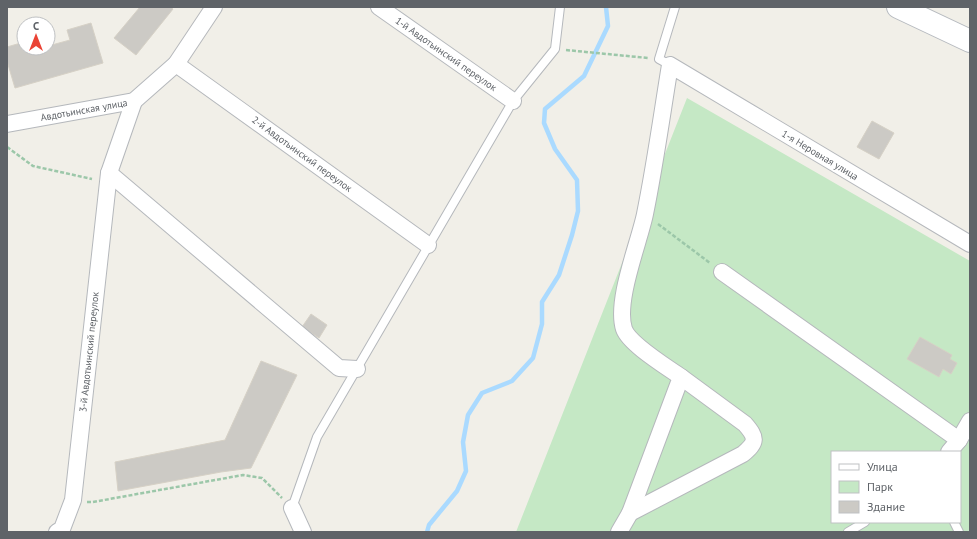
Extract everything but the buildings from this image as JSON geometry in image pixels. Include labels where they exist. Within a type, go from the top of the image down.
[{"type":"main road","points":[[898,7],[970,41]]},
{"type":"street","name":"Авдотьинская улица","points":[[7,124],[134,101],[176,64],[214,7]]},
{"type":"street","name":"1-й Авдотьинский переулок","points":[[379,7],[513,101]]},
{"type":"street","points":[[630,513],[743,454],[751,447],[755,440],[753,434],[745,424],[630,340],[624,329],[622,312],[623,297],[645,214],[664,62]]},
{"type":"street","name":"1-я Неровная улица","points":[[664,62],[970,244]]},
{"type":"street","name":"2-й Авдотьинский переулок","points":[[176,64],[428,245]]},
{"type":"street","name":"3-й Авдотьинский переулок","points":[[59,531],[73,500],[109,173],[134,101]]},
{"type":"street","points":[[109,173],[339,368],[357,369]]},
{"type":"street","points":[[722,272],[954,446],[970,421]]},
{"type":"street","points":[[619,532],[630,513],[681,377]]},
{"type":"street","points":[[292,508],[303,532]]},
{"type":"lane","points":[[292,508],[317,437],[513,101],[555,49],[560,7]]},
{"type":"lane","points":[[664,62],[675,7]]},
{"type":"lane","points":[[848,532],[863,523]]},
{"type":"lane","points":[[954,523],[959,532]]},
{"type":"path","points":[[555,49],[664,62]]},
{"type":"path","points":[[7,147],[33,166],[92,178],[107,196]]},
{"type":"path","points":[[645,214],[722,272]]},
{"type":"path","points":[[73,500],[93,502],[243,475],[262,478],[292,508]]},
{"type":"green space","points":[[687,98],[970,261],[970,532],[516,532]]},
{"type":"waterway","points":[[427,532],[429,525],[457,491],[466,471],[463,442],[468,415],[482,393],[512,381],[533,358],[542,324],[542,302],[559,275],[578,211],[577,180],[555,149],[544,123],[545,109],[584,76],[608,26],[606,7]]}]
